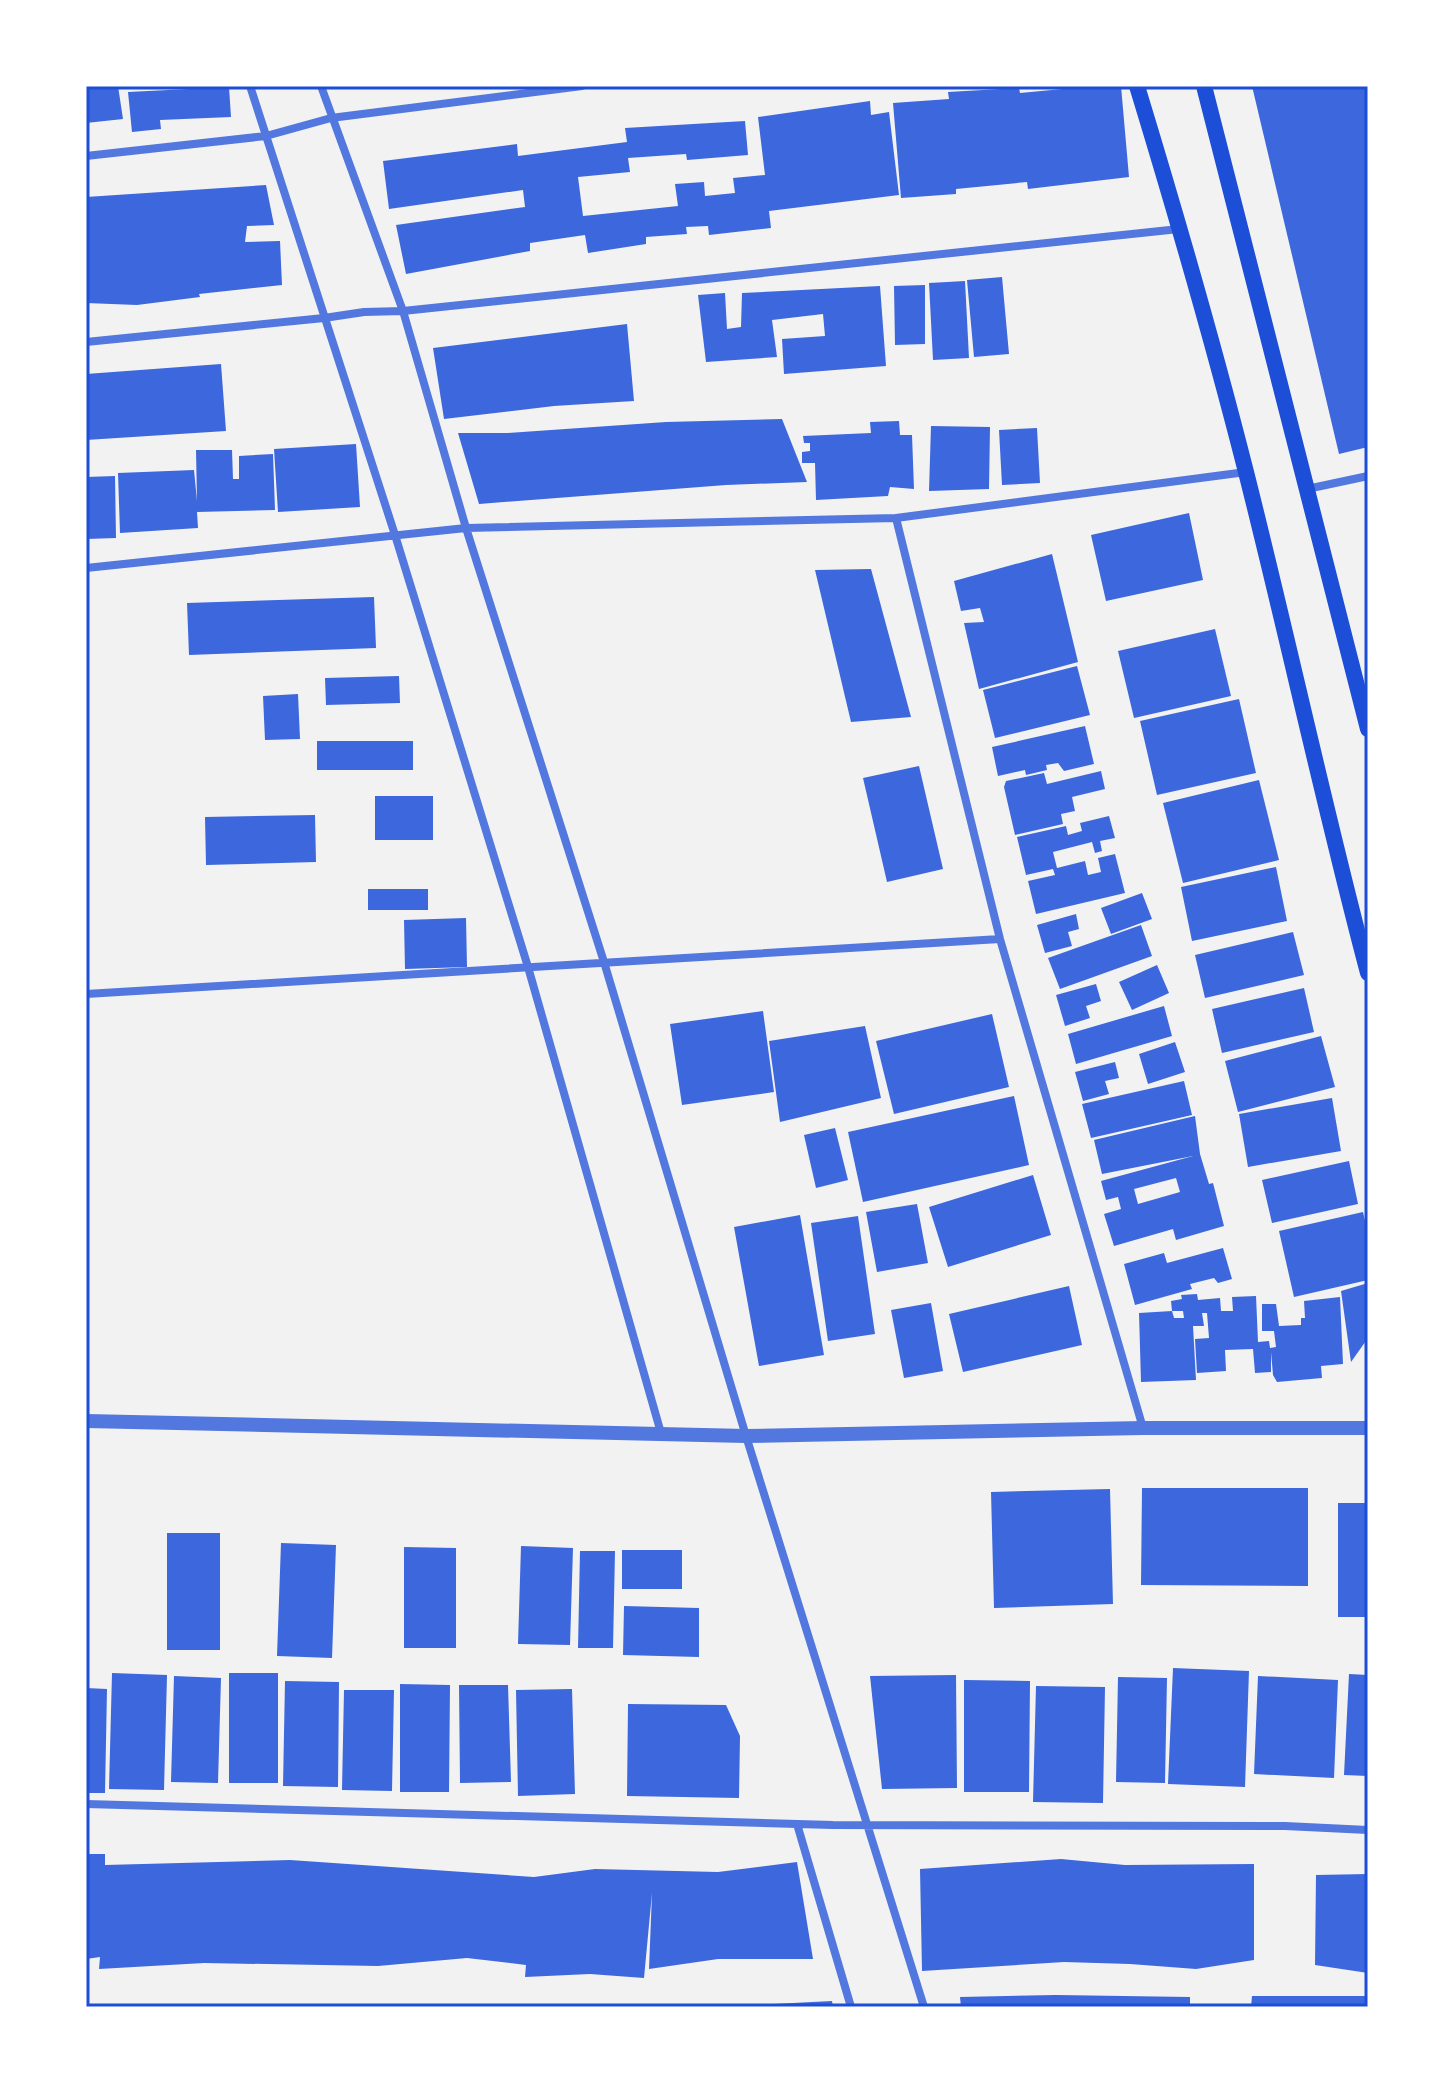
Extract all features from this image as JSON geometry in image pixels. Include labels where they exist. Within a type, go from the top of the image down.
[{"type":"main road","points":[[1137,86],[1181,228],[1246,472],[1340,869],[1368,973]]},
{"type":"main road","points":[[1204,86],[1368,729]]},
{"type":"street","points":[[250,86],[395,535],[528,967],[661,1433]]},
{"type":"street","points":[[321,86],[403,311],[466,528],[604,962],[746,1436],[924,2007]]},
{"type":"street","points":[[86,156],[266,136],[331,118],[582,86]]},
{"type":"street","points":[[86,342],[1181,228]]},
{"type":"street","points":[[86,568],[466,528],[896,518],[1246,472]]},
{"type":"street","points":[[1307,489],[1368,476]]},
{"type":"street","points":[[896,518],[1000,939],[1143,1428]]},
{"type":"street","points":[[86,994],[1000,939]]},
{"type":"street","points":[[86,1421],[746,1436],[1143,1428],[1368,1428]]},
{"type":"street","points":[[86,1804],[797,1824],[1285,1826],[1368,1830]]},
{"type":"street","points":[[797,1824],[851,2007]]},
{"type":"building","points":[[86,86],[118,86],[123,119],[86,123]]},
{"type":"building","points":[[1121,86],[1129,177],[1028,189],[1027,182],[956,189],[956,194],[901,198],[893,103],[949,99],[948,92],[1019,88],[1020,93]]},
{"type":"building","points":[[1252,86],[1368,86],[1368,447],[1339,454]]},
{"type":"building","points":[[229,87],[231,117],[160,120],[161,129],[132,132],[128,92]]},
{"type":"building","points":[[870,101],[871,115],[889,112],[899,195],[769,211],[771,228],[709,235],[708,226],[686,227],[687,234],[646,237],[646,244],[588,253],[585,235],[530,243],[530,251],[406,274],[396,225],[525,207],[523,190],[389,209],[383,161],[517,144],[518,156],[627,142],[625,128],[745,121],[748,155],[687,160],[686,154],[628,158],[630,172],[578,177],[583,216],[678,206],[675,184],[704,182],[705,196],[735,193],[733,178],[765,175],[758,117]]},
{"type":"building","points":[[266,185],[274,225],[247,226],[245,242],[280,241],[282,285],[199,294],[200,297],[137,305],[86,303],[86,197]]},
{"type":"building","points":[[1002,277],[1009,354],[974,357],[967,280]]},
{"type":"building","points":[[965,281],[969,358],[933,360],[929,283]]},
{"type":"building","points":[[925,285],[925,344],[895,345],[894,286]]},
{"type":"building","points":[[880,286],[886,366],[784,374],[782,339],[825,336],[823,314],[772,320],[777,357],[706,362],[698,295],[725,293],[727,329],[741,327],[742,293]]},
{"type":"building","points":[[627,324],[634,401],[554,406],[444,419],[433,348]]},
{"type":"building","points":[[221,364],[226,431],[86,440],[86,374]]},
{"type":"building","points":[[782,419],[807,482],[726,485],[479,504],[458,433],[508,433],[666,422]]},
{"type":"building","points":[[899,421],[900,435],[912,435],[914,489],[890,487],[888,496],[816,500],[815,463],[802,463],[802,452],[810,451],[810,443],[804,443],[803,436],[871,433],[870,422]]},
{"type":"building","points":[[931,426],[990,427],[989,489],[929,491]]},
{"type":"building","points":[[1037,428],[1040,483],[1002,485],[999,430]]},
{"type":"building","points":[[356,444],[360,507],[278,512],[274,449]]},
{"type":"building","points":[[196,450],[232,450],[233,479],[239,479],[239,456],[273,454],[275,510],[197,512],[198,528],[120,533],[118,473],[194,470],[197,501]]},
{"type":"building","points":[[115,476],[116,538],[86,539],[86,477]]},
{"type":"building","points":[[1189,513],[1203,580],[1106,601],[1091,535]]},
{"type":"building","points":[[1052,554],[1078,662],[979,689],[964,623],[984,622],[980,608],[961,611],[954,581]]},
{"type":"building","points":[[871,569],[911,717],[851,722],[815,570]]},
{"type":"building","points":[[374,597],[376,648],[189,655],[187,603]]},
{"type":"building","points":[[1215,629],[1231,696],[1134,718],[1118,651]]},
{"type":"building","points":[[1077,666],[1090,715],[995,738],[983,690]]},
{"type":"building","points":[[399,676],[400,703],[326,705],[325,678]]},
{"type":"building","points":[[298,694],[300,739],[265,740],[263,696]]},
{"type":"building","points":[[1239,699],[1256,773],[1157,795],[1140,721]]},
{"type":"building","points":[[1085,726],[1094,764],[1064,771],[1058,763],[1046,765],[1047,770],[1026,775],[1025,770],[998,776],[992,747]]},
{"type":"building","points":[[317,741],[413,741],[413,770],[317,770]]},
{"type":"building","points":[[919,766],[943,869],[887,882],[863,778]]},
{"type":"building","points":[[1101,771],[1105,789],[1072,797],[1075,811],[1061,814],[1063,824],[1015,835],[1004,787],[1006,781],[1044,773],[1047,784]]},
{"type":"building","points":[[1259,780],[1279,860],[1183,883],[1163,803]]},
{"type":"building","points":[[375,796],[433,796],[433,840],[375,840]]},
{"type":"building","points":[[315,815],[316,862],[206,865],[205,817]]},
{"type":"building","points":[[1109,816],[1115,838],[1100,841],[1102,851],[1095,853],[1092,842],[1053,852],[1057,868],[1085,861],[1088,875],[1101,872],[1098,858],[1115,854],[1125,893],[1036,914],[1028,881],[1055,875],[1053,869],[1026,875],[1017,837],[1066,826],[1068,835],[1082,831],[1080,823]]},
{"type":"building","points":[[1276,867],[1287,921],[1192,941],[1181,887]]},
{"type":"building","points":[[368,889],[428,889],[428,910],[368,910]]},
{"type":"building","points":[[1142,893],[1152,919],[1111,934],[1101,908]]},
{"type":"building","points":[[1076,914],[1079,929],[1068,932],[1072,946],[1045,953],[1037,925]]},
{"type":"building","points":[[466,918],[467,967],[405,969],[404,920]]},
{"type":"building","points":[[1141,925],[1152,956],[1060,989],[1048,958]]},
{"type":"building","points":[[1293,932],[1304,975],[1205,998],[1195,955]]},
{"type":"building","points":[[1157,965],[1169,993],[1132,1010],[1119,982]]},
{"type":"building","points":[[1096,984],[1101,1001],[1086,1006],[1090,1018],[1065,1026],[1056,995]]},
{"type":"building","points":[[1304,988],[1314,1032],[1222,1053],[1212,1009]]},
{"type":"building","points":[[1164,1006],[1172,1036],[1076,1064],[1068,1034]]},
{"type":"building","points":[[763,1011],[774,1092],[682,1105],[670,1024]]},
{"type":"building","points":[[992,1014],[1009,1087],[894,1114],[876,1041]]},
{"type":"building","points":[[865,1026],[881,1098],[780,1122],[769,1041]]},
{"type":"building","points":[[1321,1036],[1335,1087],[1238,1112],[1225,1061]]},
{"type":"building","points":[[1175,1042],[1185,1072],[1148,1084],[1139,1054]]},
{"type":"building","points":[[1115,1062],[1119,1078],[1105,1081],[1109,1094],[1083,1101],[1075,1072]]},
{"type":"building","points":[[1184,1081],[1192,1115],[1091,1138],[1082,1104]]},
{"type":"building","points":[[1014,1096],[1029,1165],[863,1202],[848,1132]]},
{"type":"building","points":[[1332,1098],[1341,1151],[1248,1167],[1239,1114]]},
{"type":"building","points":[[1195,1116],[1200,1154],[1209,1184],[1213,1183],[1224,1226],[1176,1240],[1173,1229],[1114,1246],[1104,1214],[1121,1209],[1118,1197],[1106,1200],[1101,1181],[1193,1156],[1102,1174],[1094,1140]],"holes":[[[1176,1178],[1180,1192],[1138,1204],[1134,1189]]]},
{"type":"building","points":[[835,1128],[848,1180],[816,1188],[804,1135]]},
{"type":"building","points":[[1349,1161],[1358,1204],[1272,1223],[1262,1180]]},
{"type":"building","points":[[1033,1175],[1051,1235],[948,1267],[929,1207]]},
{"type":"building","points":[[917,1204],[928,1263],[877,1272],[866,1212]]},
{"type":"building","points":[[1363,1212],[1368,1234],[1368,1280],[1294,1297],[1279,1231]]},
{"type":"building","points":[[800,1215],[824,1355],[759,1366],[734,1227]]},
{"type":"building","points":[[858,1216],[875,1334],[828,1341],[811,1223]]},
{"type":"building","points":[[1223,1248],[1232,1279],[1218,1283],[1214,1278],[1190,1284],[1192,1289],[1135,1305],[1124,1264],[1164,1253],[1167,1263]]},
{"type":"building","points":[[1368,1283],[1368,1338],[1351,1362],[1341,1291]]},
{"type":"building","points":[[1069,1286],[1082,1345],[963,1372],[949,1314]]},
{"type":"building","points":[[1197,1294],[1198,1300],[1220,1298],[1221,1311],[1233,1311],[1232,1297],[1256,1296],[1258,1342],[1269,1341],[1270,1348],[1276,1347],[1274,1331],[1262,1331],[1262,1304],[1276,1304],[1279,1326],[1301,1325],[1301,1318],[1305,1318],[1304,1301],[1340,1297],[1343,1364],[1321,1366],[1322,1378],[1277,1382],[1273,1375],[1271,1352],[1271,1372],[1255,1373],[1253,1349],[1225,1350],[1226,1371],[1197,1373],[1195,1339],[1209,1338],[1207,1313],[1202,1313],[1204,1326],[1193,1326],[1196,1380],[1141,1382],[1139,1313],[1172,1311],[1171,1301],[1182,1299],[1181,1295]],"holes":[[[1172,1311],[1183,1311],[1184,1318],[1174,1318]]]},
{"type":"building","points":[[931,1303],[943,1371],[904,1378],[891,1310]]},
{"type":"building","points":[[1142,1488],[1308,1488],[1308,1586],[1141,1585]]},
{"type":"building","points":[[1110,1489],[1113,1604],[994,1608],[991,1492]]},
{"type":"building","points":[[1338,1503],[1368,1503],[1368,1617],[1338,1617]]},
{"type":"building","points":[[167,1533],[220,1533],[220,1650],[167,1650]]},
{"type":"building","points":[[281,1543],[336,1545],[332,1658],[277,1656]]},
{"type":"building","points":[[521,1546],[573,1548],[570,1645],[518,1644]]},
{"type":"building","points":[[404,1547],[456,1548],[456,1648],[404,1648]]},
{"type":"building","points":[[622,1550],[682,1550],[682,1589],[622,1589]]},
{"type":"building","points":[[580,1551],[615,1551],[613,1648],[578,1648]]},
{"type":"building","points":[[624,1606],[699,1608],[699,1657],[623,1655]]},
{"type":"building","points":[[1173,1668],[1249,1671],[1245,1787],[1168,1784]]},
{"type":"building","points":[[112,1673],[167,1675],[164,1790],[109,1789]]},
{"type":"building","points":[[229,1673],[278,1673],[278,1783],[229,1783]]},
{"type":"building","points":[[1349,1674],[1368,1675],[1368,1776],[1344,1775]]},
{"type":"building","points":[[956,1675],[957,1788],[882,1789],[870,1676]]},
{"type":"building","points":[[174,1676],[221,1678],[218,1783],[171,1782]]},
{"type":"building","points":[[1258,1676],[1338,1680],[1334,1778],[1254,1774]]},
{"type":"building","points":[[1118,1677],[1167,1678],[1165,1783],[1116,1782]]},
{"type":"building","points":[[964,1680],[1030,1681],[1029,1792],[964,1792]]},
{"type":"building","points":[[285,1681],[339,1682],[338,1787],[283,1786]]},
{"type":"building","points":[[400,1684],[450,1685],[449,1792],[400,1792]]},
{"type":"building","points":[[459,1685],[508,1685],[511,1782],[460,1783]]},
{"type":"building","points":[[1036,1686],[1105,1687],[1103,1803],[1033,1802]]},
{"type":"building","points":[[86,1688],[107,1689],[105,1793],[86,1793]]},
{"type":"building","points":[[572,1689],[575,1794],[518,1796],[516,1690]]},
{"type":"building","points":[[344,1690],[394,1690],[392,1791],[342,1790]]},
{"type":"building","points":[[628,1704],[726,1705],[740,1736],[739,1798],[627,1796]]},
{"type":"building","points":[[86,1854],[105,1854],[105,1865],[290,1860],[534,1877],[595,1869],[718,1872],[797,1862],[813,1959],[718,1959],[649,1969],[652,1893],[644,1978],[590,1974],[525,1977],[526,1965],[467,1958],[378,1966],[204,1963],[99,1969],[100,1957],[86,1959]]},
{"type":"building","points":[[1061,1859],[1125,1865],[1254,1864],[1254,1960],[1196,1969],[1064,1962],[922,1971],[920,1869]]},
{"type":"building","points":[[1368,1874],[1368,1973],[1315,1965],[1316,1875]]},
{"type":"building","points":[[1252,1996],[1368,1996],[1368,2007],[1251,2007]]},
{"type":"building","points":[[960,1997],[1190,1997],[1190,2007],[961,2007]]},
{"type":"building","points":[[832,2001],[833,2007],[773,2007],[773,2004]]}]
